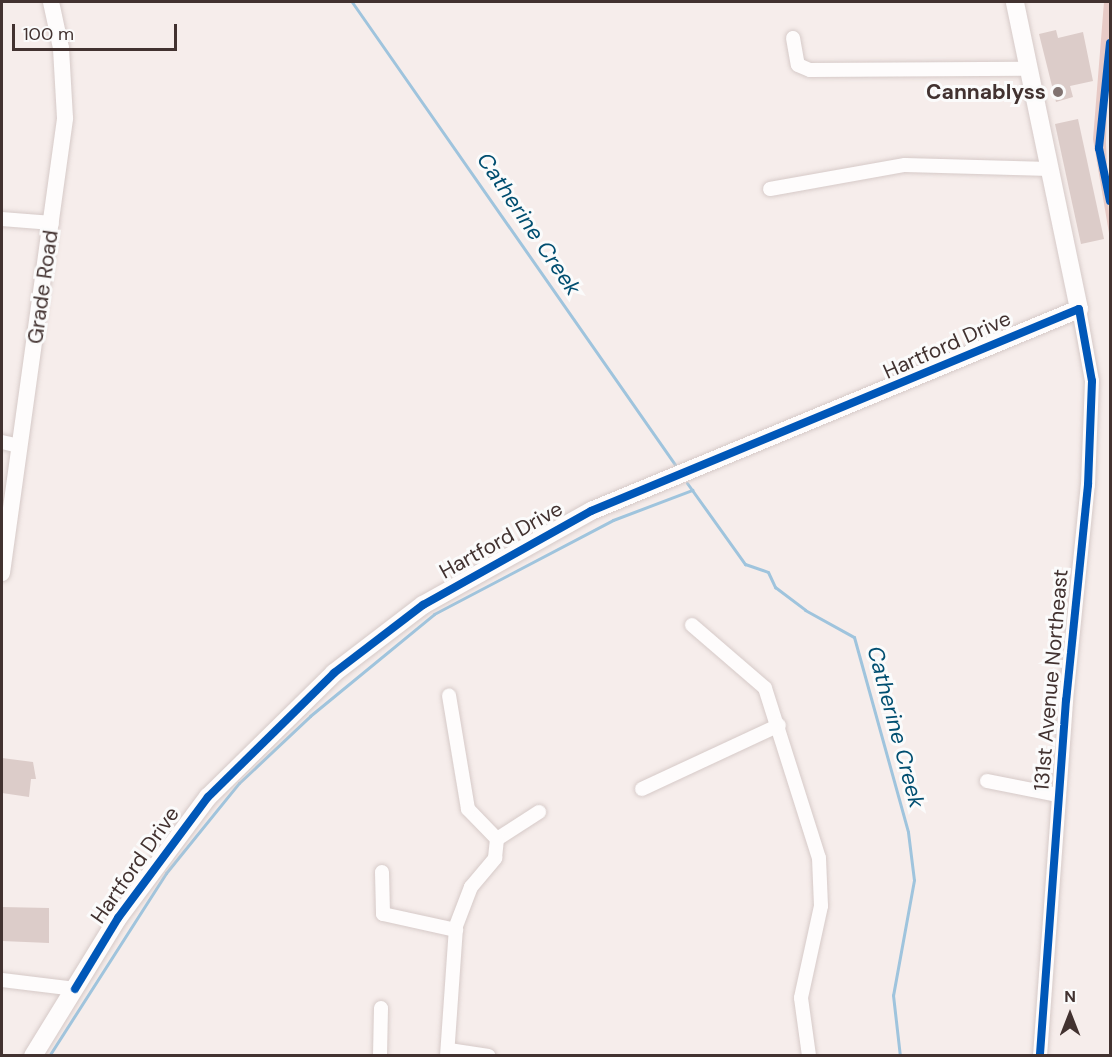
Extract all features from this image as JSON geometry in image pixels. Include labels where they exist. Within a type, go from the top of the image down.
[{"type":"main road","points":[[1015,2],[1027,69],[1079,309]]},
{"type":"main road","name":"Hartford Drive","points":[[33,1056],[118,918],[208,796],[334,673],[423,605],[591,511],[1079,309]]},
{"type":"street","name":"Grade Road","points":[[2,573],[66,118],[61,48],[51,2]]},
{"type":"street","points":[[794,38],[798,65],[810,70],[1027,69]]},
{"type":"street","points":[[770,189],[905,165],[1050,169]]},
{"type":"street","points":[[2,219],[52,224]]},
{"type":"street","name":"131st Avenue Northeast","points":[[1040,1056],[1058,795],[1088,485],[1092,381],[1079,309]]},
{"type":"street","points":[[2,442],[19,446]]},
{"type":"street","points":[[692,625],[752,673],[772,702],[779,725],[822,884],[801,998],[809,1056]]},
{"type":"street","points":[[449,696],[468,808],[497,839],[495,858],[471,887],[456,930],[448,1053],[489,1056]]},
{"type":"street","points":[[642,789],[752,733],[779,725]]},
{"type":"street","points":[[987,781],[1058,795]]},
{"type":"street","points":[[497,839],[539,812]]},
{"type":"street","points":[[382,872],[383,914],[456,930]]},
{"type":"street","points":[[2,980],[75,989]]},
{"type":"street","points":[[380,1056],[381,1008]]},
{"type":"shaded area","points":[[1104,2],[1110,2],[1106,142],[1110,239],[1093,139]]},
{"type":"building","points":[[1056,30],[1058,38],[1083,32],[1093,81],[1070,86],[1073,97],[1056,102],[1039,34]]},
{"type":"building","points":[[1078,119],[1104,239],[1081,244],[1055,124]]},
{"type":"building","points":[[2,758],[33,762],[36,779],[31,779],[29,797],[2,793]]},
{"type":"building","points":[[2,907],[49,908],[49,943],[2,941]]},
{"type":"waterway","name":"Catherine Creek","points":[[352,2],[676,466]]},
{"type":"waterway","name":"Catherine Creek","points":[[687,483],[745,564],[768,572],[775,587],[805,610],[854,637],[908,832],[914,880],[893,995],[900,1056]]},
{"type":"waterway","points":[[49,1056],[166,873],[239,783],[310,716],[434,614],[613,520],[692,490]]},
{"type":"cycle path","points":[[1110,43],[1099,148],[1110,201]]},
{"type":"cycle path","points":[[75,989],[118,918],[208,797],[334,673],[423,605],[591,511],[1079,309],[1092,381],[1088,485],[1066,700],[1040,1056]]},
{"type":"place","name":"Cannablyss","points":[[1058,92]]}]
